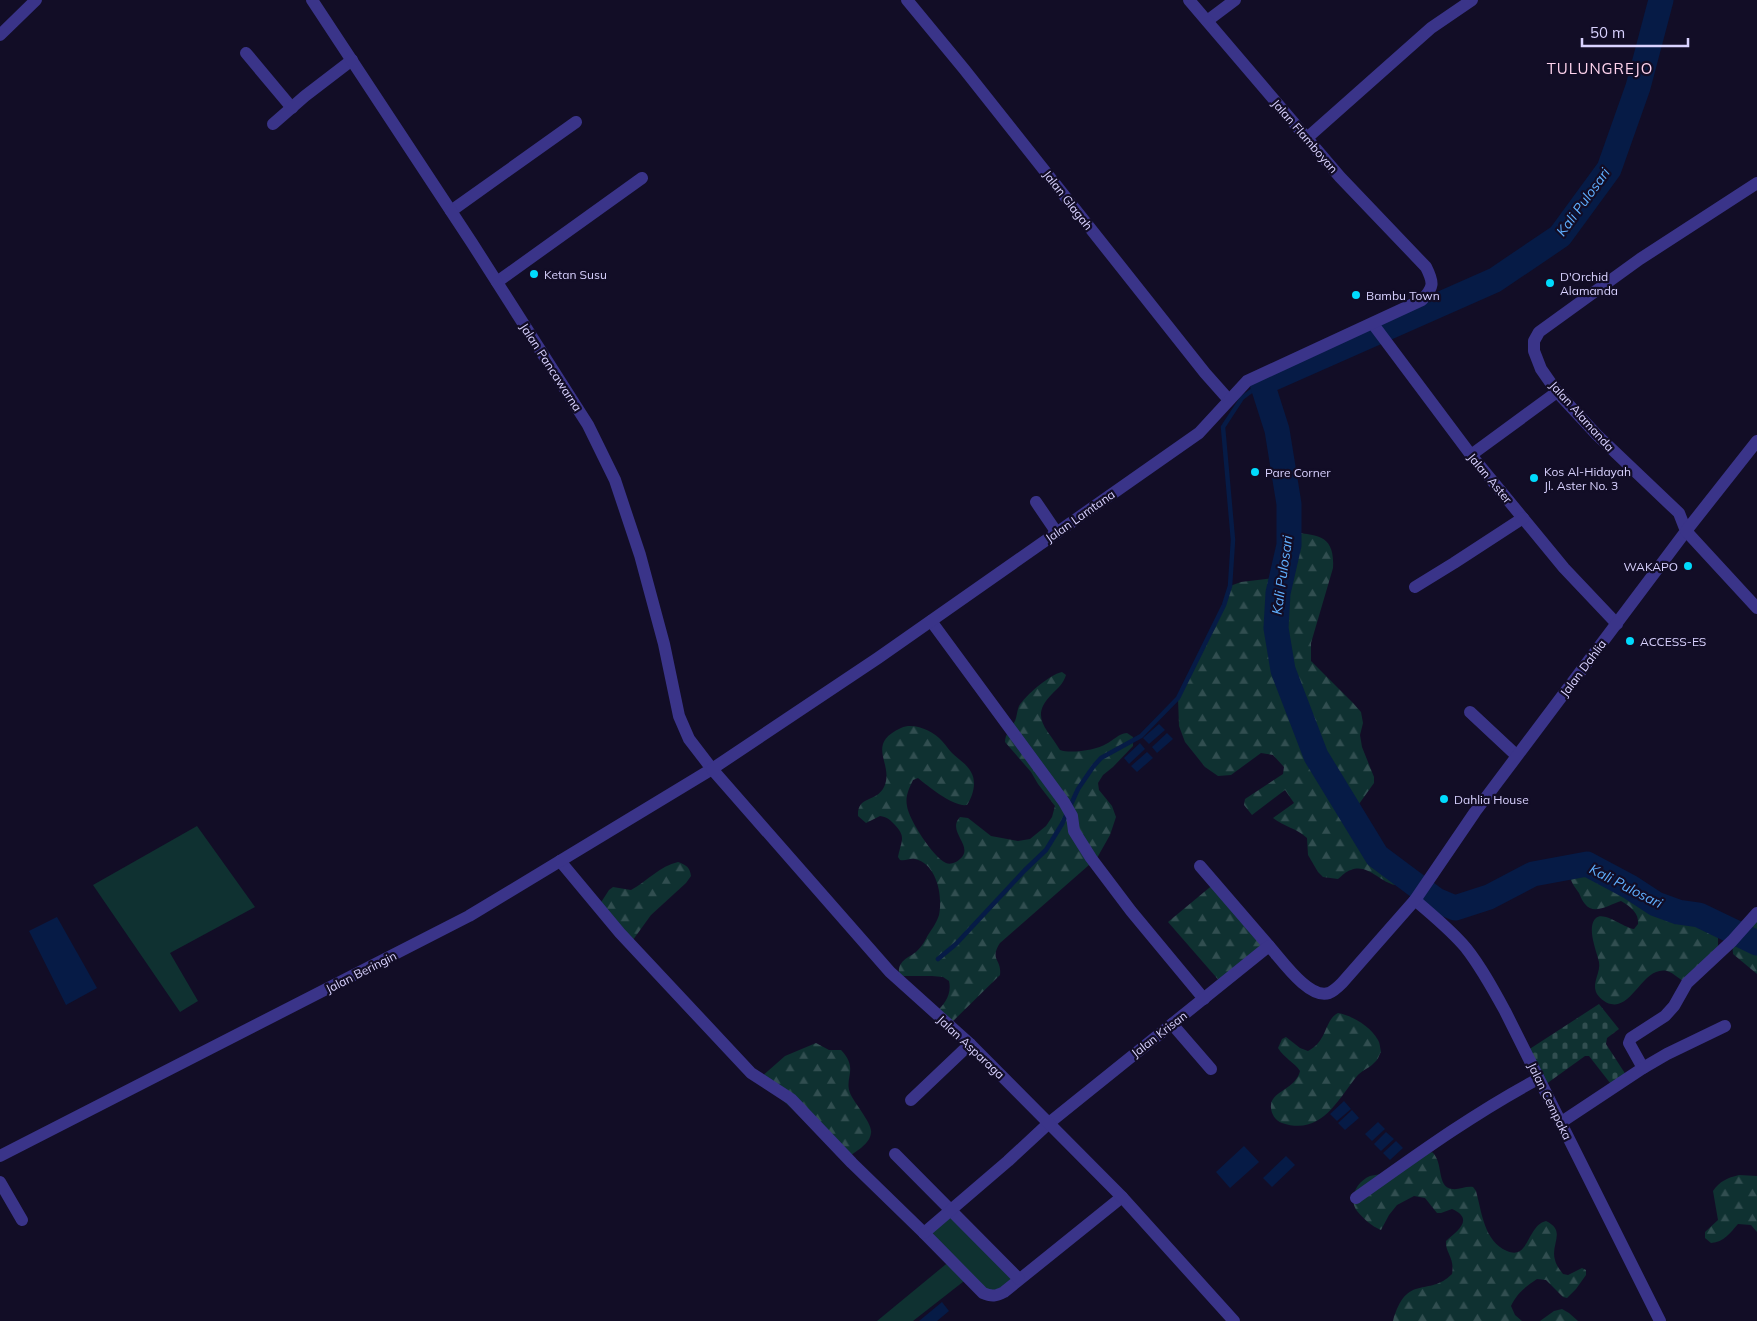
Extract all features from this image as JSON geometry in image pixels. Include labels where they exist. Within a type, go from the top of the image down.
[{"type":"street","points":[[0,35],[36,0]]},
{"type":"street","name":"Jalan Pancawarna","points":[[312,0],[451,211],[588,425],[615,480],[640,555],[661,635],[679,716],[689,739],[712,769]]},
{"type":"street","name":"Jalan Glagah","points":[[907,0],[1205,373],[1229,400]]},
{"type":"street","name":"Jalan Flamboyan","points":[[1189,0],[1340,176],[1426,267]]},
{"type":"street","points":[[1207,21],[1235,0]]},
{"type":"street","points":[[1307,138],[1431,28],[1472,0]]},
{"type":"street","points":[[246,53],[292,108]]},
{"type":"street","points":[[273,124],[352,60]]},
{"type":"street","points":[[451,211],[576,122]]},
{"type":"street","points":[[497,282],[642,178]]},
{"type":"street","name":"Jalan Alamanda","points":[[1757,182],[1640,259],[1539,332],[1534,341],[1534,351],[1541,369],[1557,392],[1597,435],[1679,513],[1686,531],[1757,608]]},
{"type":"street","name":"Jalan Lamtana","points":[[712,769],[932,621],[1199,433],[1247,381],[1422,300],[1430,292],[1432,280],[1426,267]]},
{"type":"street","name":"Jalan Aster","points":[[1373,324],[1471,455],[1564,568],[1617,624]]},
{"type":"street","name":"Jalan Alamanda","points":[[1471,455],[1557,392]]},
{"type":"street","name":"Jalan Dahlia","points":[[1417,896],[1516,755],[1686,531],[1757,441]]},
{"type":"street","points":[[1036,502],[1057,533]]},
{"type":"street","points":[[1415,586],[1523,518]]},
{"type":"street","points":[[932,621],[1064,802],[1072,816],[1074,831],[1091,858],[1131,912],[1204,999]]},
{"type":"street","points":[[1470,712],[1516,755]]},
{"type":"street","name":"Jalan Beringin","points":[[0,1156],[469,916],[712,769]]},
{"type":"street","name":"Jalan Asparaga","points":[[712,769],[890,972],[970,1044],[1122,1197],[1234,1321]]},
{"type":"street","points":[[560,861],[620,933],[751,1073],[791,1099],[852,1163],[924,1232],[983,1293],[997,1296],[1004,1292],[1122,1197]]},
{"type":"street","points":[[1200,866],[1303,984],[1318,993],[1329,993],[1342,983],[1417,896]]},
{"type":"street","name":"Jalan Cempaka","points":[[1417,896],[1466,948],[1505,1011],[1660,1321]]},
{"type":"street","points":[[1643,1068],[1629,1043],[1631,1038],[1665,1016],[1674,1006],[1687,982],[1732,941],[1757,913]]},
{"type":"street","name":"Jalan Krisan","points":[[924,1232],[1008,1161],[1049,1123],[1269,946]]},
{"type":"street","points":[[1172,1024],[1211,1069]]},
{"type":"street","points":[[1560,1123],[1643,1068],[1667,1054],[1725,1026]]},
{"type":"street","points":[[910,1100],[970,1044]]},
{"type":"street","points":[[1356,1198],[1416,1155],[1503,1098],[1538,1079]]},
{"type":"street","points":[[895,1154],[1018,1279]]},
{"type":"street","points":[[0,1182],[22,1220]]},
{"type":"green space","points":[[1289,532],[1322,538],[1331,548],[1333,568],[1311,643],[1311,661],[1361,712],[1363,723],[1360,735],[1362,747],[1374,777],[1374,783],[1359,804],[1359,812],[1364,825],[1399,867],[1399,881],[1395,885],[1363,869],[1346,872],[1338,879],[1323,877],[1308,855],[1307,838],[1273,818],[1294,803],[1285,790],[1252,815],[1244,805],[1245,799],[1283,774],[1284,767],[1273,755],[1261,753],[1231,775],[1218,776],[1205,767],[1185,742],[1179,726],[1178,698],[1224,605],[1230,586],[1241,582],[1281,577],[1289,545]]},
{"type":"green space","points":[[1062,672],[1066,675],[1065,678],[1045,702],[1041,716],[1042,722],[1060,750],[1090,750],[1127,733],[1133,737],[1133,746],[1103,775],[1098,783],[1099,790],[1112,806],[1116,817],[1110,835],[1097,858],[1000,943],[996,956],[1000,975],[949,1025],[935,1013],[947,999],[950,986],[949,981],[943,977],[903,976],[899,973],[902,962],[917,951],[938,918],[940,899],[937,882],[929,867],[923,862],[915,859],[900,860],[898,857],[902,836],[901,832],[891,821],[880,816],[866,823],[858,816],[859,809],[864,802],[881,792],[884,787],[886,770],[882,748],[884,741],[890,734],[901,728],[912,726],[928,731],[938,737],[967,766],[974,780],[971,797],[967,805],[961,805],[948,800],[918,778],[913,780],[908,793],[907,806],[922,838],[935,854],[950,864],[960,859],[964,854],[963,844],[956,828],[960,817],[968,818],[991,836],[1018,841],[1030,839],[1046,826],[1052,817],[1055,806],[1031,772],[1005,742],[1005,739],[1015,721],[1022,702],[1045,681]]},
{"type":"green space","points":[[197,826],[255,907],[170,953],[198,1001],[180,1012],[93,885]]},
{"type":"green space","points":[[678,862],[690,870],[691,876],[686,883],[651,915],[630,944],[598,907],[613,887],[631,890],[659,870]]},
{"type":"green space","points":[[1587,864],[1630,887],[1656,904],[1678,912],[1699,915],[1716,923],[1718,946],[1687,983],[1670,972],[1659,971],[1651,975],[1626,1000],[1619,1004],[1611,1004],[1598,996],[1595,984],[1599,962],[1592,933],[1593,922],[1600,916],[1634,929],[1638,924],[1638,920],[1634,911],[1621,901],[1597,909],[1593,909],[1585,904],[1572,883],[1569,872],[1573,867]]},
{"type":"green space","points":[[1215,883],[1269,946],[1222,984],[1168,922]]},
{"type":"green space","points":[[1757,913],[1757,974],[1733,954],[1732,941]]},
{"type":"green space","points":[[1599,1004],[1619,1029],[1607,1038],[1606,1044],[1628,1078],[1614,1088],[1589,1056],[1585,1056],[1542,1087],[1525,1052]]},
{"type":"green space","points":[[1338,1013],[1361,1022],[1375,1035],[1379,1041],[1381,1052],[1378,1059],[1359,1074],[1327,1114],[1318,1120],[1307,1125],[1296,1126],[1279,1122],[1272,1113],[1272,1100],[1294,1082],[1300,1071],[1278,1048],[1282,1039],[1286,1037],[1300,1048],[1308,1051],[1319,1042],[1330,1020]]},
{"type":"green space","points":[[816,1043],[829,1050],[841,1050],[846,1057],[850,1068],[850,1093],[871,1129],[868,1141],[847,1158],[759,1079],[785,1056]]},
{"type":"green space","points":[[1432,1152],[1436,1156],[1442,1179],[1447,1187],[1455,1189],[1473,1187],[1476,1191],[1485,1226],[1493,1240],[1507,1251],[1519,1252],[1538,1225],[1546,1221],[1556,1229],[1554,1254],[1557,1266],[1563,1274],[1568,1275],[1582,1268],[1586,1270],[1586,1275],[1567,1298],[1563,1297],[1546,1280],[1537,1279],[1516,1297],[1511,1306],[1515,1315],[1522,1321],[1393,1321],[1405,1296],[1411,1291],[1435,1285],[1452,1274],[1453,1268],[1446,1241],[1462,1225],[1462,1217],[1452,1209],[1437,1213],[1425,1198],[1414,1196],[1397,1205],[1381,1230],[1368,1222],[1357,1211],[1354,1206],[1353,1196],[1361,1182],[1370,1176],[1387,1172]]},
{"type":"green space","points":[[1739,1175],[1757,1176],[1757,1232],[1751,1225],[1738,1224],[1723,1239],[1711,1243],[1705,1238],[1705,1232],[1718,1220],[1713,1191],[1724,1180]]},
{"type":"green space","points":[[950,1210],[1019,1279],[997,1296],[968,1278],[913,1321],[877,1321],[951,1260],[924,1233]]},
{"type":"green space","points":[[1562,1309],[1578,1321],[1540,1321],[1554,1311]]},
{"type":"water","points":[[1159,724],[1165,730],[1149,744],[1143,738]]},
{"type":"water","points":[[1167,733],[1173,739],[1157,753],[1152,747]]},
{"type":"water","points":[[1140,743],[1145,749],[1129,764],[1124,758]]},
{"type":"water","points":[[1147,752],[1153,758],[1137,772],[1131,766]]},
{"type":"water","points":[[57,917],[97,988],[66,1005],[29,931]]},
{"type":"water","points":[[1344,1101],[1351,1109],[1337,1121],[1330,1114]]},
{"type":"water","points":[[1352,1110],[1359,1118],[1345,1130],[1338,1123]]},
{"type":"water","points":[[1378,1122],[1385,1129],[1372,1141],[1365,1134]]},
{"type":"water","points":[[1386,1132],[1394,1139],[1381,1151],[1374,1144]]},
{"type":"water","points":[[1396,1141],[1403,1148],[1390,1160],[1383,1153]]},
{"type":"water","points":[[1244,1146],[1259,1162],[1230,1188],[1216,1172]]},
{"type":"water","points":[[1286,1156],[1295,1165],[1272,1187],[1263,1178]]},
{"type":"water","points":[[942,1302],[949,1311],[937,1321],[919,1321]]},
{"type":"waterway","name":"Kali Pulosari","points":[[1661,0],[1638,87],[1609,169],[1560,236],[1495,280],[1262,383],[1277,430],[1289,504],[1289,545],[1278,593],[1276,628],[1283,670],[1316,756],[1377,856],[1436,900],[1455,908],[1489,897],[1533,874],[1587,864],[1630,887],[1656,904],[1678,912],[1699,915],[1757,943]]},
{"type":"waterway","points":[[938,959],[956,944],[1046,850],[1062,824],[1078,789],[1101,758],[1141,736],[1178,698],[1224,605],[1230,586],[1233,540],[1223,427],[1242,398],[1262,383]]},
{"type":"place","name":"Ketan Susu","points":[[534,274]]},
{"type":"place","name":"D'Orchid Alamanda","points":[[1550,283]]},
{"type":"place","name":"Bambu Town","points":[[1356,295]]},
{"type":"place","name":"Pare Corner","points":[[1255,472]]},
{"type":"place","name":"Kos Al-Hidayah Jl. Aster No. 3","points":[[1534,478]]},
{"type":"place","name":"WAKAPO","points":[[1688,566]]},
{"type":"place","name":"ACCESS-ES","points":[[1630,641]]},
{"type":"place","name":"Dahlia House","points":[[1444,799]]},
{"type":"district","name":"TULUNGREJO","points":[[1600,68]]}]
